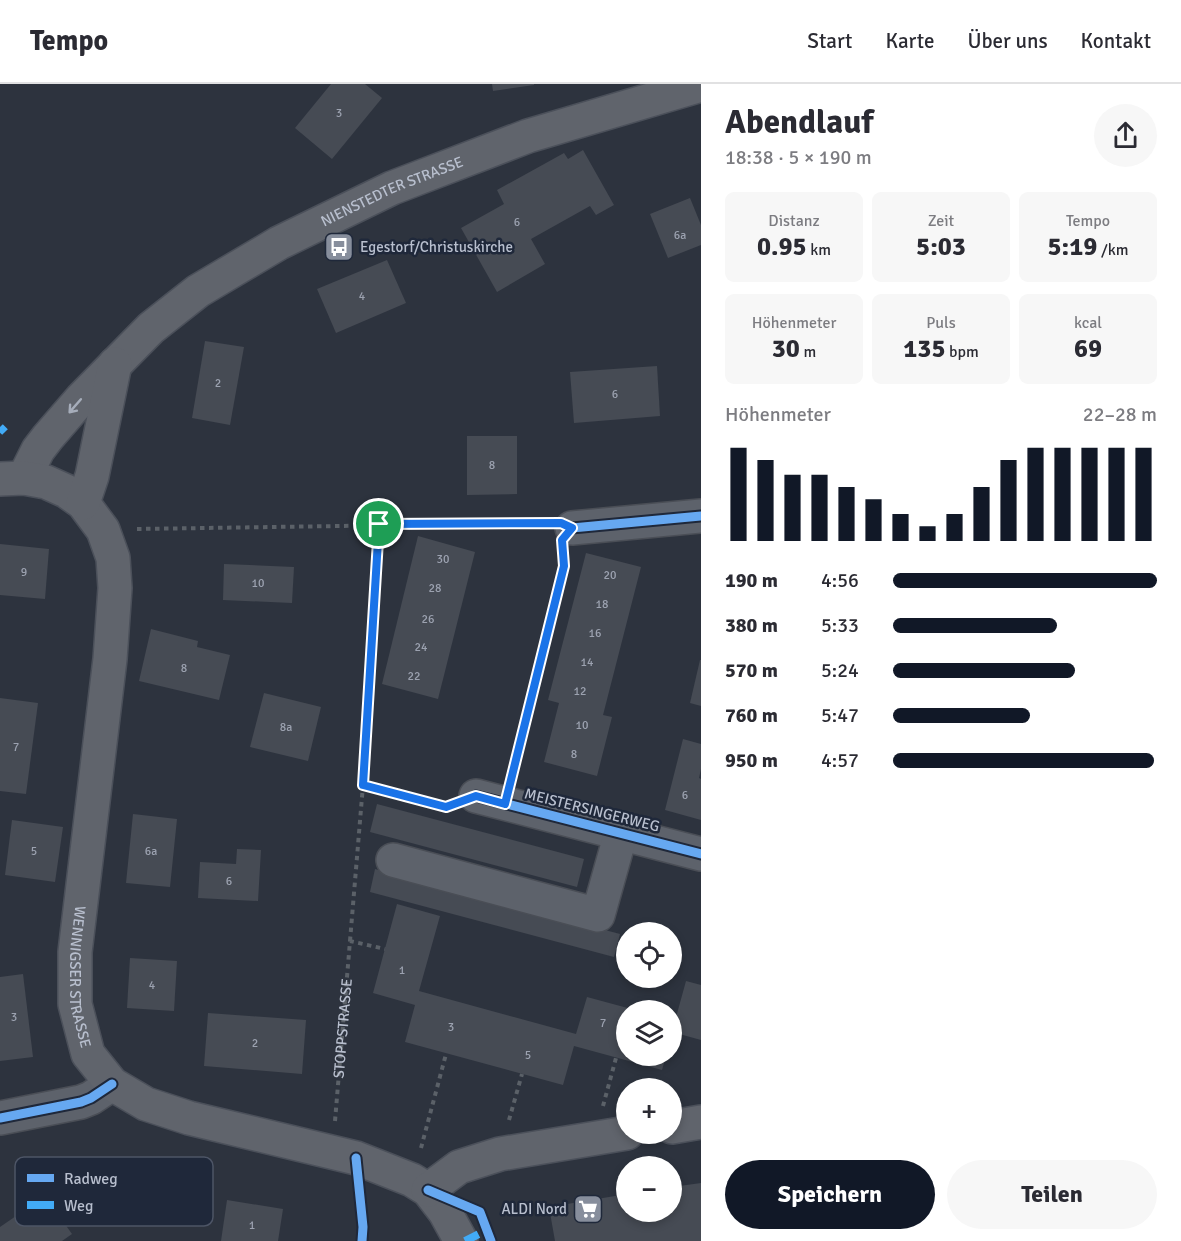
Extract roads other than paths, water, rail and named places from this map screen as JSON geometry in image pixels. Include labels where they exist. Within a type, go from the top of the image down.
[{"type":"main road","name":"NIENSTEDTER STRASSE","points":[[12,478],[81,399],[151,328],[198,291],[279,243],[392,188],[528,136],[701,85]]},
{"type":"main road","points":[[12,478],[46,482],[83,502],[92,476],[115,364]]},
{"type":"main road","name":"WENNIGSER STRASSE","points":[[83,502],[103,530],[113,558],[115,588],[110,659],[75,952],[75,1004],[88,1054],[112,1084],[146,1104],[189,1119],[356,1158],[420,1185]]},
{"type":"main road","points":[[682,1125],[701,1122]]},
{"type":"main road","points":[[460,1241],[446,1212],[420,1185],[459,1167],[500,1154],[616,1135]]},
{"type":"street","points":[[572,528],[701,516]]},
{"type":"street","name":"MEISTERSINGERWEG","points":[[491,800],[701,854]]},
{"type":"street","points":[[393,860],[598,915],[621,833]]},
{"type":"street","points":[[0,1118],[81,1102],[112,1084]]},
{"type":"place","name":"Egestorf/Christuskirche","points":[[339,247]]},
{"type":"place","name":"ALDI Nord","points":[[588,1209]]}]
